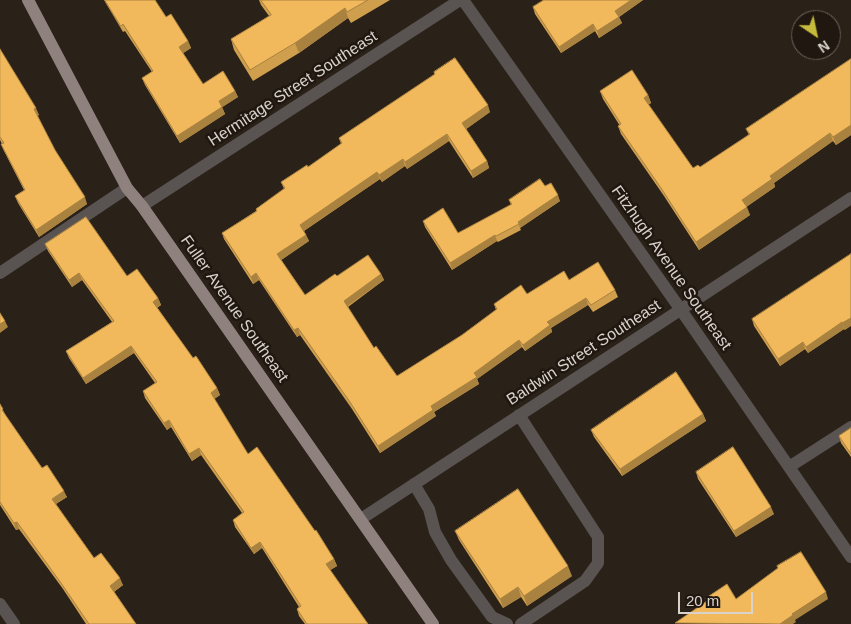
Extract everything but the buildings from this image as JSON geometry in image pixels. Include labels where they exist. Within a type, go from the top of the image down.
[{"type":"main road","name":"Fuller Avenue Southeast","points":[[28,0],[126,188],[142,206],[433,624]]},
{"type":"street","name":"Hermitage Street Southeast","points":[[142,206],[461,0]]},
{"type":"street","name":"Fitzhugh Avenue Southeast","points":[[461,0],[681,310],[851,556]]},
{"type":"street","points":[[0,273],[126,188]]},
{"type":"street","name":"Baldwin Street Southeast","points":[[361,519],[851,198]]},
{"type":"street","points":[[519,415],[598,537],[598,563],[585,581],[522,624]]},
{"type":"street","points":[[788,467],[851,427]]},
{"type":"street","points":[[414,484],[429,509],[435,532],[450,560],[492,617],[507,624]]},
{"type":"street","points":[[0,604],[14,624]]}]
